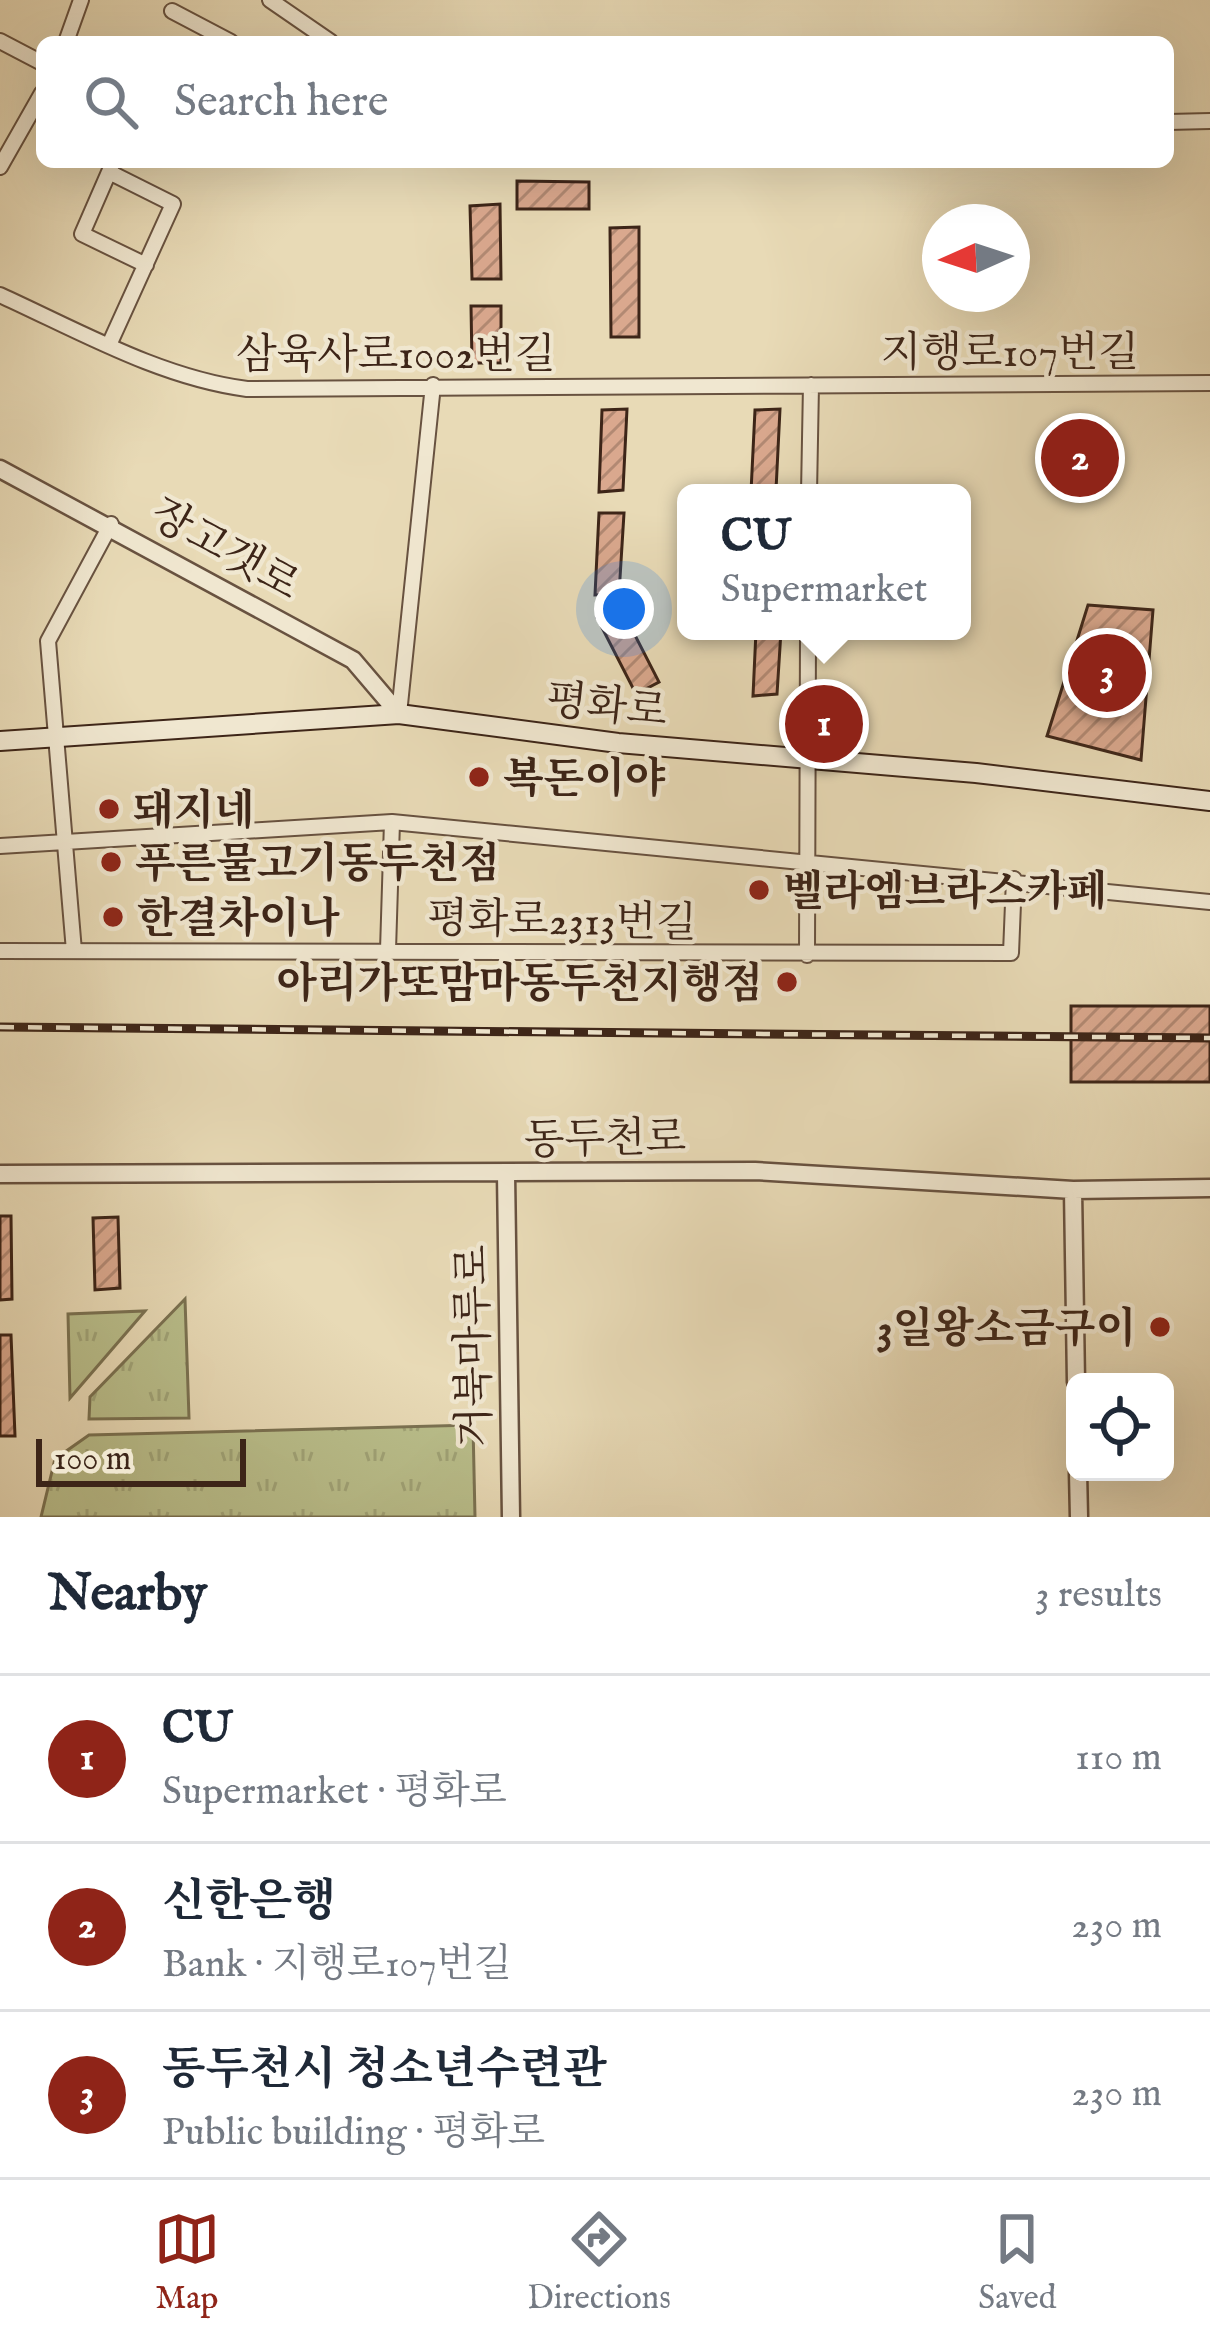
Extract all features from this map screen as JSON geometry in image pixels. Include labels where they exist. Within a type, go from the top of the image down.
[{"type":"main road","name":"평화로","points":[[0,741],[399,714],[618,743],[1210,801]]},
{"type":"street","points":[[68,36],[81,0]]},
{"type":"street","points":[[270,0],[322,36]]},
{"type":"street","points":[[172,11],[220,36]]},
{"type":"street","points":[[0,41],[36,60]]},
{"type":"street","points":[[0,167],[36,104]]},
{"type":"street","points":[[1174,122],[1210,121]]},
{"type":"street","points":[[111,168],[82,234],[146,265]]},
{"type":"street","points":[[109,345],[173,204],[113,168]]},
{"type":"street","name":"삼육사로1002번길","points":[[0,295],[109,345],[214,385],[248,389],[811,385]]},
{"type":"street","name":"지행로107번길","points":[[811,385],[1210,383]]},
{"type":"street","points":[[809,484],[811,385]]},
{"type":"street","points":[[399,714],[433,386]]},
{"type":"street","name":"장고갯로","points":[[0,469],[111,524],[353,660],[399,714]]},
{"type":"street","points":[[74,951],[48,641],[111,524]]},
{"type":"street","points":[[807,955],[808,640]]},
{"type":"street","points":[[388,950],[392,822]]},
{"type":"street","name":"평화로2313번길","points":[[0,846],[392,822],[806,864],[1014,879],[1210,902]]},
{"type":"street","name":"평화로2313번길","points":[[0,950],[1011,953],[1014,879]]},
{"type":"street","name":"동두천로","points":[[0,1174],[755,1171],[1073,1190],[1210,1188]]},
{"type":"street","name":"거북마루로","points":[[506,1174],[511,1517]]},
{"type":"street","points":[[1073,1190],[1076,1373]]},
{"type":"street","points":[[1078,1481],[1078,1517]]},
{"type":"green space","points":[[185,1299],[189,1418],[89,1419],[90,1397]]},
{"type":"green space","points":[[145,1311],[70,1398],[68,1314]]},
{"type":"green space","points":[[473,1425],[475,1517],[41,1517],[55,1459],[89,1435]]},
{"type":"building","points":[[517,181],[589,182],[589,209],[517,209]]},
{"type":"building","points":[[500,204],[501,279],[472,279],[470,206]]},
{"type":"building","points":[[639,227],[639,337],[611,337],[610,228]]},
{"type":"building","points":[[471,306],[501,306],[501,363],[472,363]]},
{"type":"building","points":[[627,409],[623,490],[599,492],[602,410]]},
{"type":"building","points":[[780,409],[776,484],[751,484],[755,410]]},
{"type":"building","points":[[599,513],[624,513],[619,594],[595,595]]},
{"type":"building","points":[[1088,605],[1153,610],[1141,760],[1047,736]]},
{"type":"building","points":[[620,606],[659,682],[636,694],[597,618]]},
{"type":"building","points":[[756,640],[780,640],[777,694],[753,696]]},
{"type":"building","points":[[1071,1006],[1210,1006],[1210,1082],[1071,1082]]},
{"type":"building","points":[[0,1216],[11,1216],[12,1299],[0,1300]]},
{"type":"building","points":[[118,1217],[120,1288],[95,1290],[93,1218]]},
{"type":"building","points":[[0,1335],[11,1335],[15,1436],[0,1436]]},
{"type":"railway","points":[[0,1027],[1210,1038]]},
{"type":"place","name":"신한은행","points":[[1080,458]]},
{"type":"place","name":"동두천시 청소년수련관","points":[[1107,673]]},
{"type":"place","name":"CU","points":[[824,724]]},
{"type":"place","name":"복돈이야","points":[[479,777]]},
{"type":"place","name":"돼지네","points":[[109,809]]},
{"type":"place","name":"푸른물고기동두천점","points":[[111,862]]},
{"type":"place","name":"벨라엠브라스카페","points":[[759,890]]},
{"type":"place","name":"한결차이나","points":[[113,917]]},
{"type":"place","name":"아리가또맘마동두천지행점","points":[[787,982]]},
{"type":"place","name":"3일왕소금구이","points":[[1160,1327]]}]
